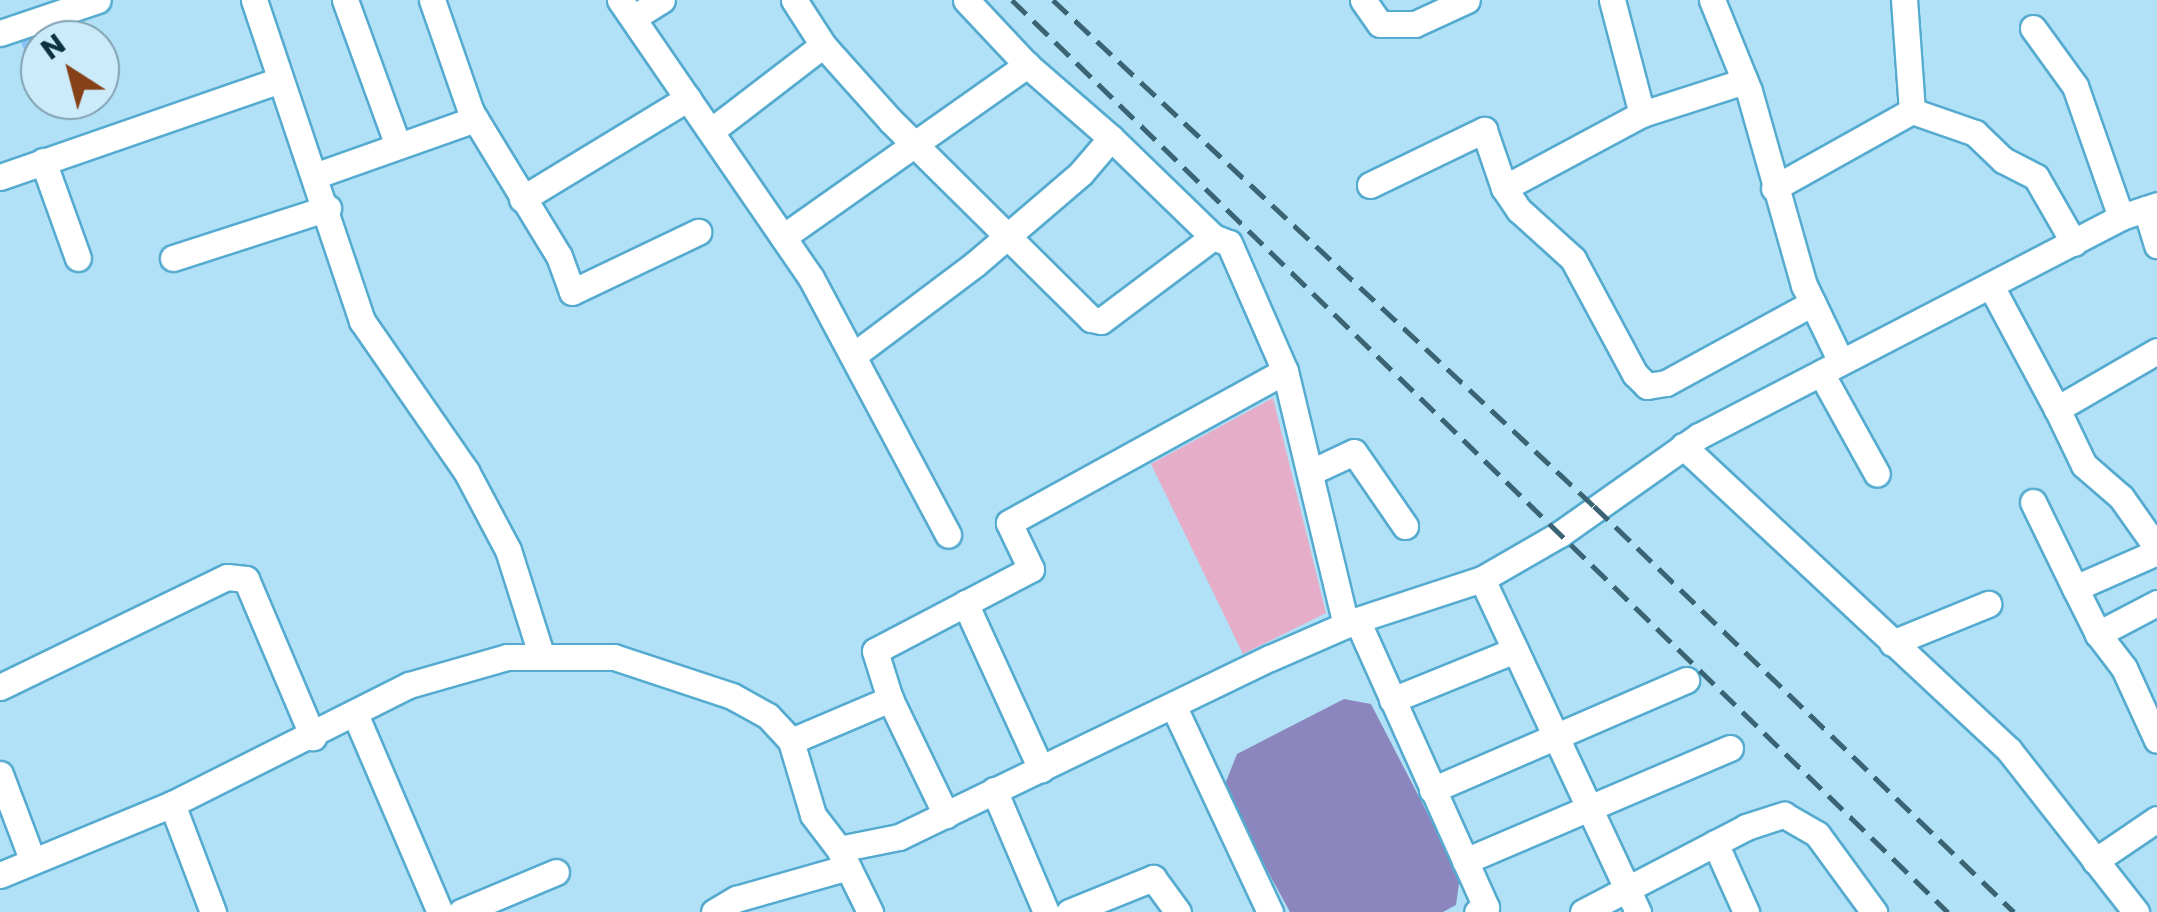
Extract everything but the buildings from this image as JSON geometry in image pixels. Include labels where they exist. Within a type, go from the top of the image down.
[{"type":"street","points":[[0,34],[98,0]]},
{"type":"street","points":[[254,0],[317,175],[362,320],[466,471],[508,550],[542,657]]},
{"type":"street","points":[[345,0],[398,146]]},
{"type":"street","points":[[432,0],[475,118],[559,256],[572,292],[698,232]]},
{"type":"street","points":[[662,0],[626,9],[783,237],[854,355],[948,535]]},
{"type":"street","points":[[794,0],[824,45],[915,145],[1008,234],[1080,311],[1101,321],[1213,238]]},
{"type":"street","points":[[966,0],[1027,65],[1111,138],[1213,238],[1228,243],[1285,371],[1352,622],[1392,700],[1484,910]]},
{"type":"street","points":[[1363,0],[1380,24],[1415,24],[1467,0]]},
{"type":"street","points":[[1612,0],[1642,114]]},
{"type":"street","points":[[1712,0],[1745,81],[1831,368],[1877,474]]},
{"type":"street","points":[[1904,0],[1912,111]]},
{"type":"street","points":[[2033,28],[2075,86],[2157,245]]},
{"type":"street","points":[[711,131],[824,45]]},
{"type":"street","points":[[783,237],[1027,65]]},
{"type":"street","points":[[0,177],[280,80]]},
{"type":"street","points":[[1504,188],[1642,114],[1745,81]]},
{"type":"street","points":[[522,199],[688,98]]},
{"type":"street","points":[[1774,188],[1912,111],[1975,133],[2003,160],[2036,177],[2074,243]]},
{"type":"street","points":[[317,175],[475,118]]},
{"type":"street","points":[[1370,185],[1484,130],[1504,188],[1518,210],[1573,258],[1635,374],[1648,386],[1666,383],[1813,303]]},
{"type":"street","points":[[854,355],[1081,173],[1111,138]]},
{"type":"street","points":[[44,161],[78,258]]},
{"type":"street","points":[[173,258],[328,208]]},
{"type":"street","points":[[714,912],[736,899],[789,900],[844,858],[899,837],[1352,622],[1482,578],[1560,534],[1683,446],[2141,210]]},
{"type":"street","points":[[1992,288],[2084,465],[2121,497],[2157,550],[2075,588]]},
{"type":"street","points":[[2057,408],[2157,351]]},
{"type":"street","points":[[946,815],[890,700],[875,650],[1031,570],[1008,523],[1285,371]]},
{"type":"street","points":[[1683,446],[2009,750],[2136,912]]},
{"type":"street","points":[[1311,472],[1354,452],[1405,526]]},
{"type":"street","points":[[2033,502],[2098,634],[2124,668],[2157,740]]},
{"type":"street","points":[[0,687],[227,576],[246,579],[313,736]]},
{"type":"street","points":[[1482,578],[1633,901]]},
{"type":"street","points":[[965,602],[1041,769]]},
{"type":"street","points":[[2098,634],[2157,603]]},
{"type":"street","points":[[1892,642],[1988,604]]},
{"type":"street","points":[[1392,700],[1514,650]]},
{"type":"street","points":[[0,874],[172,804],[409,685],[508,657],[614,657],[663,669],[744,702],[791,741],[813,815],[844,858],[870,912]]},
{"type":"street","points":[[1432,790],[1686,680]]},
{"type":"street","points":[[791,741],[890,700]]},
{"type":"street","points":[[1172,706],[1270,912]]},
{"type":"street","points":[[355,714],[440,912]]},
{"type":"street","points":[[1465,861],[1591,812],[1730,748]]},
{"type":"street","points":[[0,774],[32,860]]},
{"type":"street","points":[[994,790],[1046,912]]},
{"type":"street","points":[[172,804],[213,912]]},
{"type":"street","points":[[2095,860],[2157,818]]},
{"type":"street","points":[[1583,912],[1633,901],[1715,843],[1766,819],[1802,821],[1874,912]]},
{"type":"street","points":[[1715,843],[1746,912]]},
{"type":"street","points":[[462,912],[556,872]]},
{"type":"street","points":[[1069,912],[1153,878],[1178,912]]},
{"type":"shaded area","points":[[1273,398],[1326,613],[1243,654],[1151,464]]},
{"type":"shaded area","points":[[1344,699],[1371,704],[1460,876],[1456,905],[1443,912],[1290,912],[1223,789],[1237,754]]},
{"type":"railway","points":[[1012,0],[1948,912]]},
{"type":"railway","points":[[1053,0],[1594,506],[2014,912]]}]
